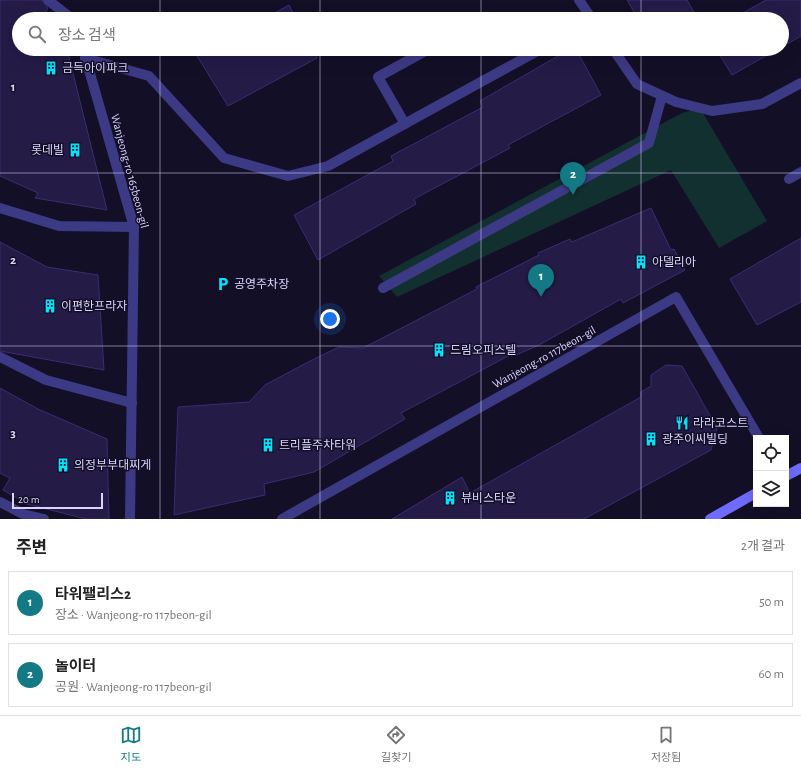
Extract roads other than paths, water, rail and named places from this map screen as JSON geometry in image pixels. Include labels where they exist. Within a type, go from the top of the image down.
[{"type":"main road","points":[[789,474],[801,468]]},
{"type":"main road","points":[[710,519],[753,495]]},
{"type":"street","points":[[48,0],[63,12]]},
{"type":"street","points":[[579,0],[587,12]]},
{"type":"street","name":"Wanjeong-ro 165beon-gil","points":[[85,56],[134,227],[130,519]]},
{"type":"street","points":[[92,56],[149,76],[224,158],[288,176],[328,166],[528,56]]},
{"type":"street","points":[[405,124],[378,78],[417,56]]},
{"type":"street","points":[[618,56],[637,84],[676,102],[712,111],[762,104],[801,83]]},
{"type":"street","points":[[382,288],[649,143],[662,96]]},
{"type":"street","points":[[789,179],[801,172]]},
{"type":"street","points":[[0,208],[59,226],[134,227]]},
{"type":"street","name":"Wanjeong-ro 117beon-gil","points":[[282,519],[676,297],[757,435]]},
{"type":"street","points":[[0,357],[46,380],[132,403]]},
{"type":"street","points":[[0,502],[23,514],[44,519]]},
{"type":"place","name":"금득아이파크","points":[[51,68]]},
{"type":"place","name":"롯데빌","points":[[75,150]]},
{"type":"place","name":"놀이터","points":[[573,195]]},
{"type":"place","name":"아델리아","points":[[641,262]]},
{"type":"place","name":"공영주차장","points":[[223,284]]},
{"type":"place","name":"타워팰리스2","points":[[541,297]]},
{"type":"place","name":"이편한프라자","points":[[50,306]]},
{"type":"place","name":"드림오피스텔","points":[[439,350]]},
{"type":"place","name":"라라코스트","points":[[682,423]]},
{"type":"place","name":"광주이씨빌딩","points":[[651,439]]},
{"type":"place","name":"트리플주차타워","points":[[268,445]]},
{"type":"place","name":"의정부부대찌게","points":[[63,465]]},
{"type":"place","name":"뷰비스타운","points":[[450,498]]}]
